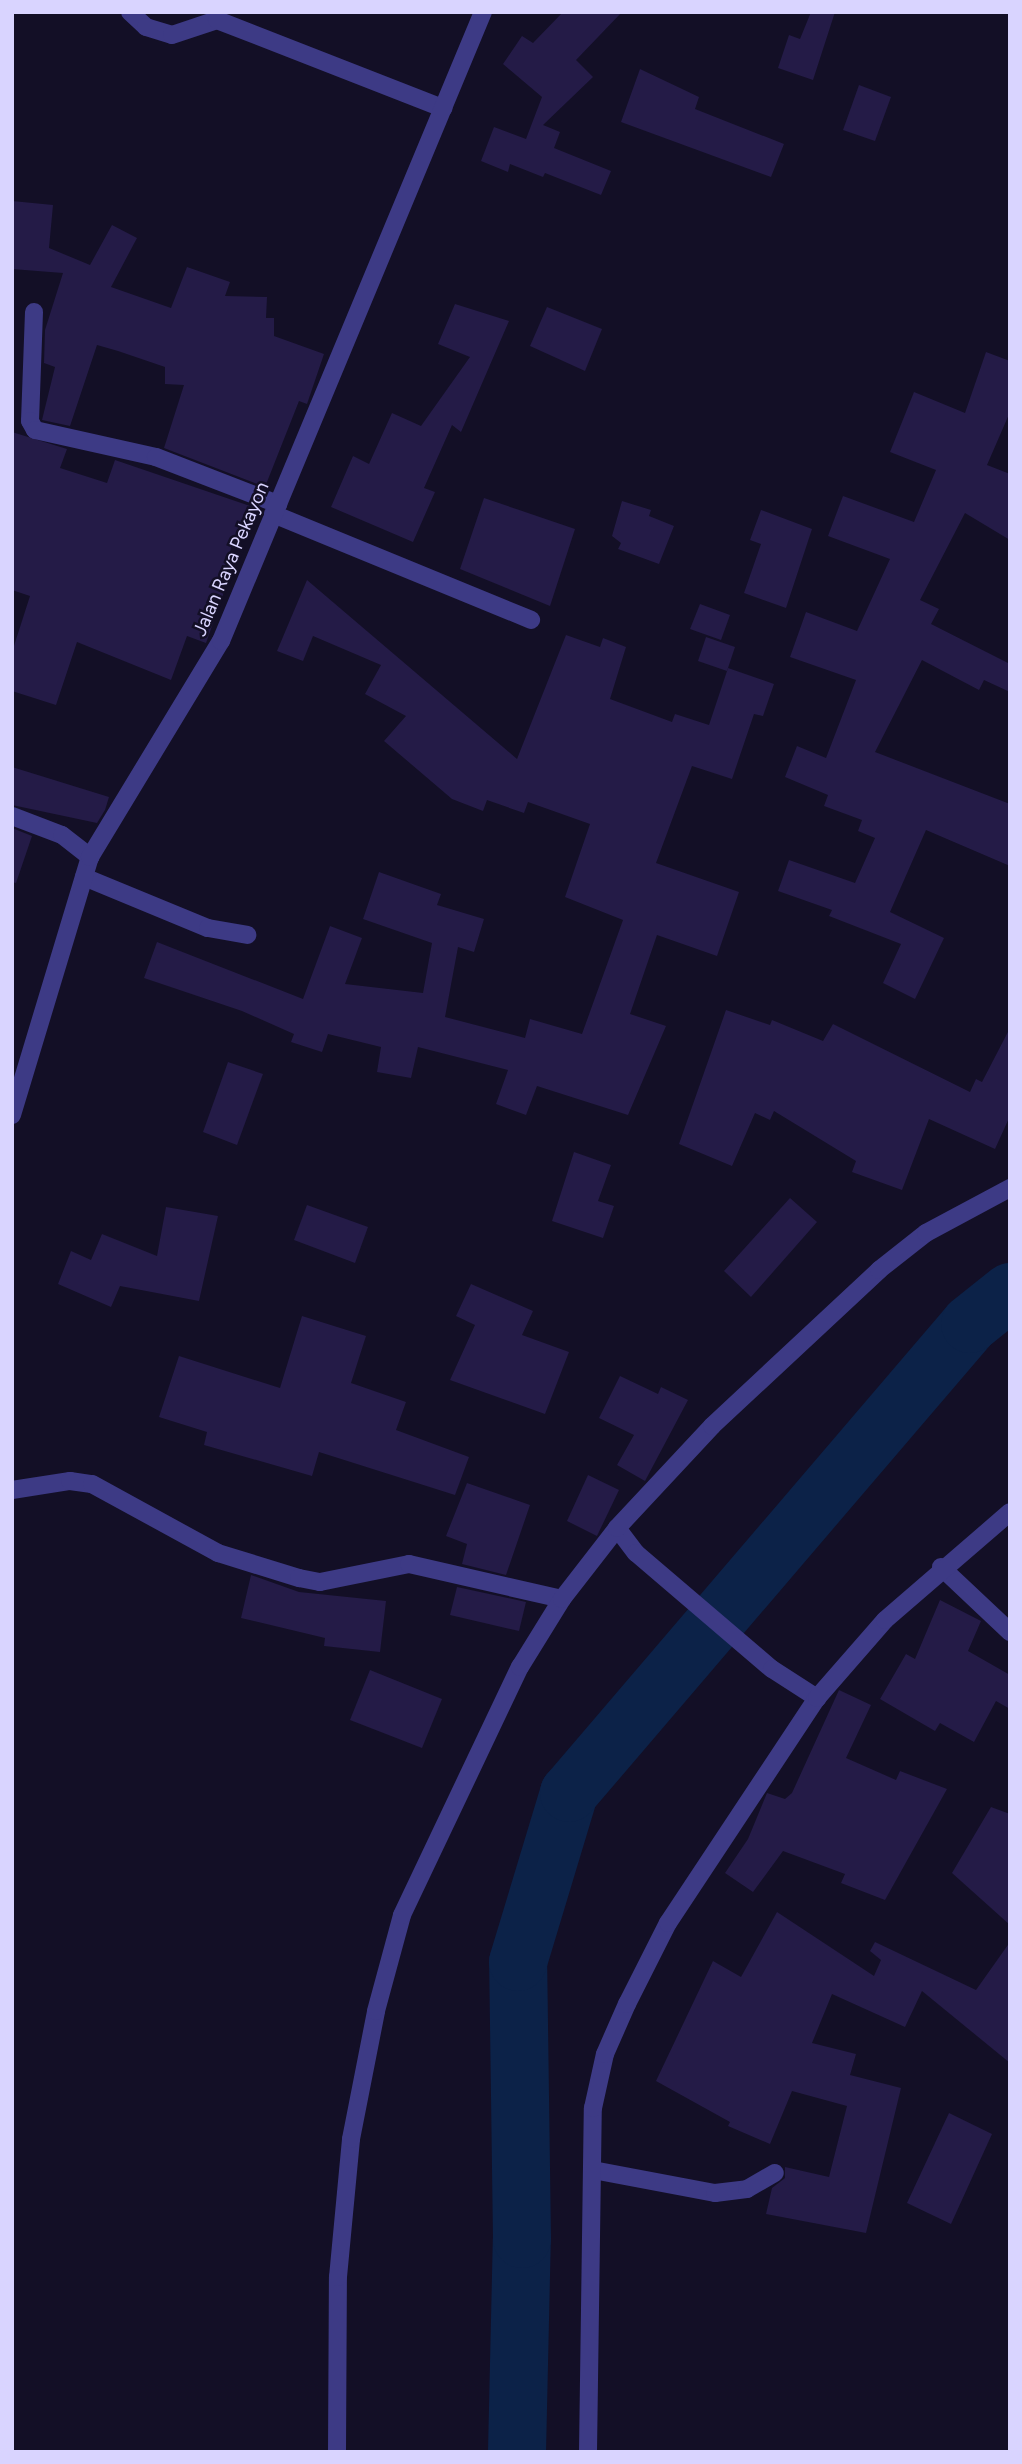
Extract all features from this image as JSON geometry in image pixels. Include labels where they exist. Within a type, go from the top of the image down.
[{"type":"street","points":[[130,12],[146,27],[172,35],[217,20],[443,108]]},
{"type":"street","name":"Jalan Raya Pekayon","points":[[12,1115],[87,878],[90,857],[221,641],[483,12]]},
{"type":"street","points":[[34,312],[30,421],[35,430],[156,457],[531,620]]},
{"type":"street","points":[[12,816],[62,835],[90,857]]},
{"type":"street","points":[[87,878],[117,890],[125,899],[208,928],[247,935]]},
{"type":"street","points":[[337,2452],[338,2277],[351,2139],[402,1914],[476,1752],[562,1599],[617,1528],[712,1426],[879,1270],[926,1233],[1010,1188]]},
{"type":"street","points":[[12,1490],[70,1481],[92,1484],[218,1553],[299,1578],[333,1581],[409,1564],[562,1599]]},
{"type":"street","points":[[588,2452],[593,2108],[605,2054],[627,2004],[668,1923],[817,1698],[885,1620],[941,1567],[1010,1512]]},
{"type":"street","points":[[617,1528],[636,1553],[772,1669],[817,1698]]},
{"type":"street","points":[[941,1567],[1010,1632]]},
{"type":"street","points":[[593,2170],[715,2193],[747,2189],[775,2173]]},
{"type":"building","points":[[563,12],[622,12],[576,60],[593,77],[543,125],[560,132],[554,148],[611,171],[601,195],[545,173],[543,177],[510,164],[508,172],[481,161],[494,127],[526,139],[542,97],[503,64],[522,36],[533,43]]},
{"type":"building","points":[[811,12],[835,12],[813,80],[778,68],[789,35],[800,39]]},
{"type":"building","points":[[640,69],[699,97],[695,109],[784,144],[771,177],[621,122]]},
{"type":"building","points":[[859,85],[891,97],[875,141],[843,130]]},
{"type":"building","points":[[12,201],[53,205],[49,248],[90,265],[112,225],[137,238],[111,287],[171,308],[187,267],[230,282],[225,296],[267,297],[266,318],[274,318],[274,336],[324,354],[307,404],[299,401],[265,487],[164,448],[184,385],[165,384],[165,367],[118,351],[97,345],[70,426],[42,420],[55,367],[44,363],[45,330],[63,273],[12,269]]},
{"type":"building","points":[[455,304],[509,321],[461,432],[452,425],[424,488],[435,492],[413,542],[331,507],[353,456],[369,464],[392,413],[421,426],[470,357],[438,344]]},
{"type":"building","points":[[547,307],[602,329],[585,371],[530,346]]},
{"type":"building","points":[[986,352],[1010,361],[1010,412],[987,465],[1010,474],[1010,540],[965,513],[920,600],[939,609],[931,624],[1010,664],[1010,692],[984,680],[979,690],[922,660],[875,752],[1010,804],[1010,866],[926,830],[890,912],[944,938],[915,999],[883,983],[901,944],[829,916],[832,910],[778,891],[789,860],[855,883],[875,838],[858,831],[862,820],[824,806],[828,795],[785,777],[797,746],[826,758],[856,680],[790,657],[806,612],[857,631],[890,559],[828,536],[843,496],[914,522],[936,470],[890,452],[914,392],[965,413]]},
{"type":"building","points":[[12,432],[67,449],[60,468],[107,483],[115,460],[253,507],[242,538],[233,535],[223,595],[206,643],[187,636],[171,680],[77,642],[56,705],[12,691],[12,652],[30,596],[12,590]]},
{"type":"building","points":[[484,498],[575,529],[550,606],[460,569]]},
{"type":"building","points":[[622,501],[651,510],[649,516],[674,526],[659,564],[618,549],[621,543],[612,536]]},
{"type":"building","points":[[761,510],[812,529],[786,608],[744,593],[761,544],[750,540]]},
{"type":"building","points":[[307,580],[517,759],[566,635],[600,647],[603,638],[626,647],[610,699],[672,722],[675,714],[709,725],[728,668],[774,684],[763,716],[754,714],[732,779],[692,766],[656,863],[739,892],[717,956],[657,935],[630,1014],[666,1026],[628,1115],[537,1086],[526,1115],[496,1104],[508,1070],[418,1047],[411,1078],[377,1072],[381,1047],[328,1034],[322,1052],[291,1042],[294,1034],[242,1011],[144,978],[157,942],[303,999],[330,926],[362,938],[345,984],[423,993],[432,943],[363,919],[379,872],[441,894],[437,905],[484,919],[474,952],[458,947],[445,1017],[525,1038],[530,1019],[582,1034],[623,920],[565,897],[590,824],[528,802],[524,813],[487,800],[483,811],[452,799],[384,741],[406,716],[365,694],[381,665],[313,636],[303,661],[277,651]]},
{"type":"building","points":[[700,604],[730,615],[721,640],[690,629]]},
{"type":"building","points":[[706,637],[735,647],[727,671],[698,661]]},
{"type":"building","points":[[12,767],[109,797],[105,810],[97,823],[12,805]]},
{"type":"building","points":[[12,828],[32,836],[16,883],[12,882]]},
{"type":"building","points":[[726,1010],[770,1025],[772,1020],[823,1041],[833,1024],[970,1092],[976,1079],[982,1082],[1010,1028],[1010,1116],[995,1149],[929,1119],[902,1190],[852,1172],[856,1161],[774,1111],[770,1120],[755,1113],[732,1166],[679,1144]]},
{"type":"building","points":[[228,1062],[263,1074],[237,1145],[203,1132]]},
{"type":"building","points":[[574,1152],[611,1165],[598,1201],[614,1206],[603,1238],[552,1221]]},
{"type":"building","points":[[790,1198],[817,1222],[751,1297],[724,1271]]},
{"type":"building","points":[[307,1205],[368,1227],[355,1263],[294,1240]]},
{"type":"building","points":[[166,1207],[218,1216],[199,1301],[120,1286],[111,1307],[58,1284],[71,1251],[91,1260],[102,1234],[157,1256]]},
{"type":"building","points":[[471,1284],[533,1311],[522,1335],[569,1352],[545,1414],[450,1380],[475,1325],[456,1316]]},
{"type":"building","points":[[302,1316],[366,1336],[351,1383],[406,1402],[396,1430],[469,1457],[455,1495],[319,1452],[312,1476],[204,1445],[207,1432],[159,1417],[179,1356],[280,1388]]},
{"type":"building","points":[[620,1376],[658,1394],[661,1387],[688,1400],[645,1481],[617,1465],[634,1435],[599,1418]]},
{"type":"building","points":[[588,1475],[619,1490],[597,1536],[567,1521]]},
{"type":"building","points":[[467,1483],[530,1505],[506,1575],[462,1564],[467,1544],[446,1536]]},
{"type":"building","points":[[251,1575],[299,1592],[386,1601],[380,1652],[324,1646],[325,1638],[241,1618]]},
{"type":"building","points":[[457,1587],[526,1602],[519,1631],[450,1615]]},
{"type":"building","points":[[940,1600],[981,1621],[968,1651],[1010,1675],[1010,1709],[996,1701],[974,1742],[940,1723],[935,1731],[880,1699],[906,1654],[915,1659]]},
{"type":"building","points":[[370,1670],[442,1699],[422,1748],[350,1720]]},
{"type":"building","points":[[839,1690],[871,1705],[846,1758],[896,1780],[900,1771],[947,1789],[885,1900],[841,1883],[845,1874],[783,1851],[753,1892],[725,1873],[748,1839],[767,1793],[785,1799],[792,1793]]},
{"type":"building","points":[[991,1807],[1010,1814],[1010,1925],[952,1873]]},
{"type":"building","points":[[777,1912],[874,1976],[881,1960],[870,1951],[875,1942],[976,1990],[1010,1942],[1010,2063],[922,1991],[905,2027],[832,1994],[812,2043],[856,2054],[850,2075],[901,2088],[866,2233],[766,2214],[772,2188],[785,2178],[785,2167],[829,2177],[847,2106],[792,2091],[770,2144],[728,2126],[730,2122],[656,2081],[713,1961],[741,1977]]},
{"type":"building","points":[[949,2113],[992,2134],[951,2224],[907,2203]]},
{"type":"waterway","points":[[517,2452],[522,2239],[518,1962],[569,1793],[970,1324],[1010,1292]]}]
